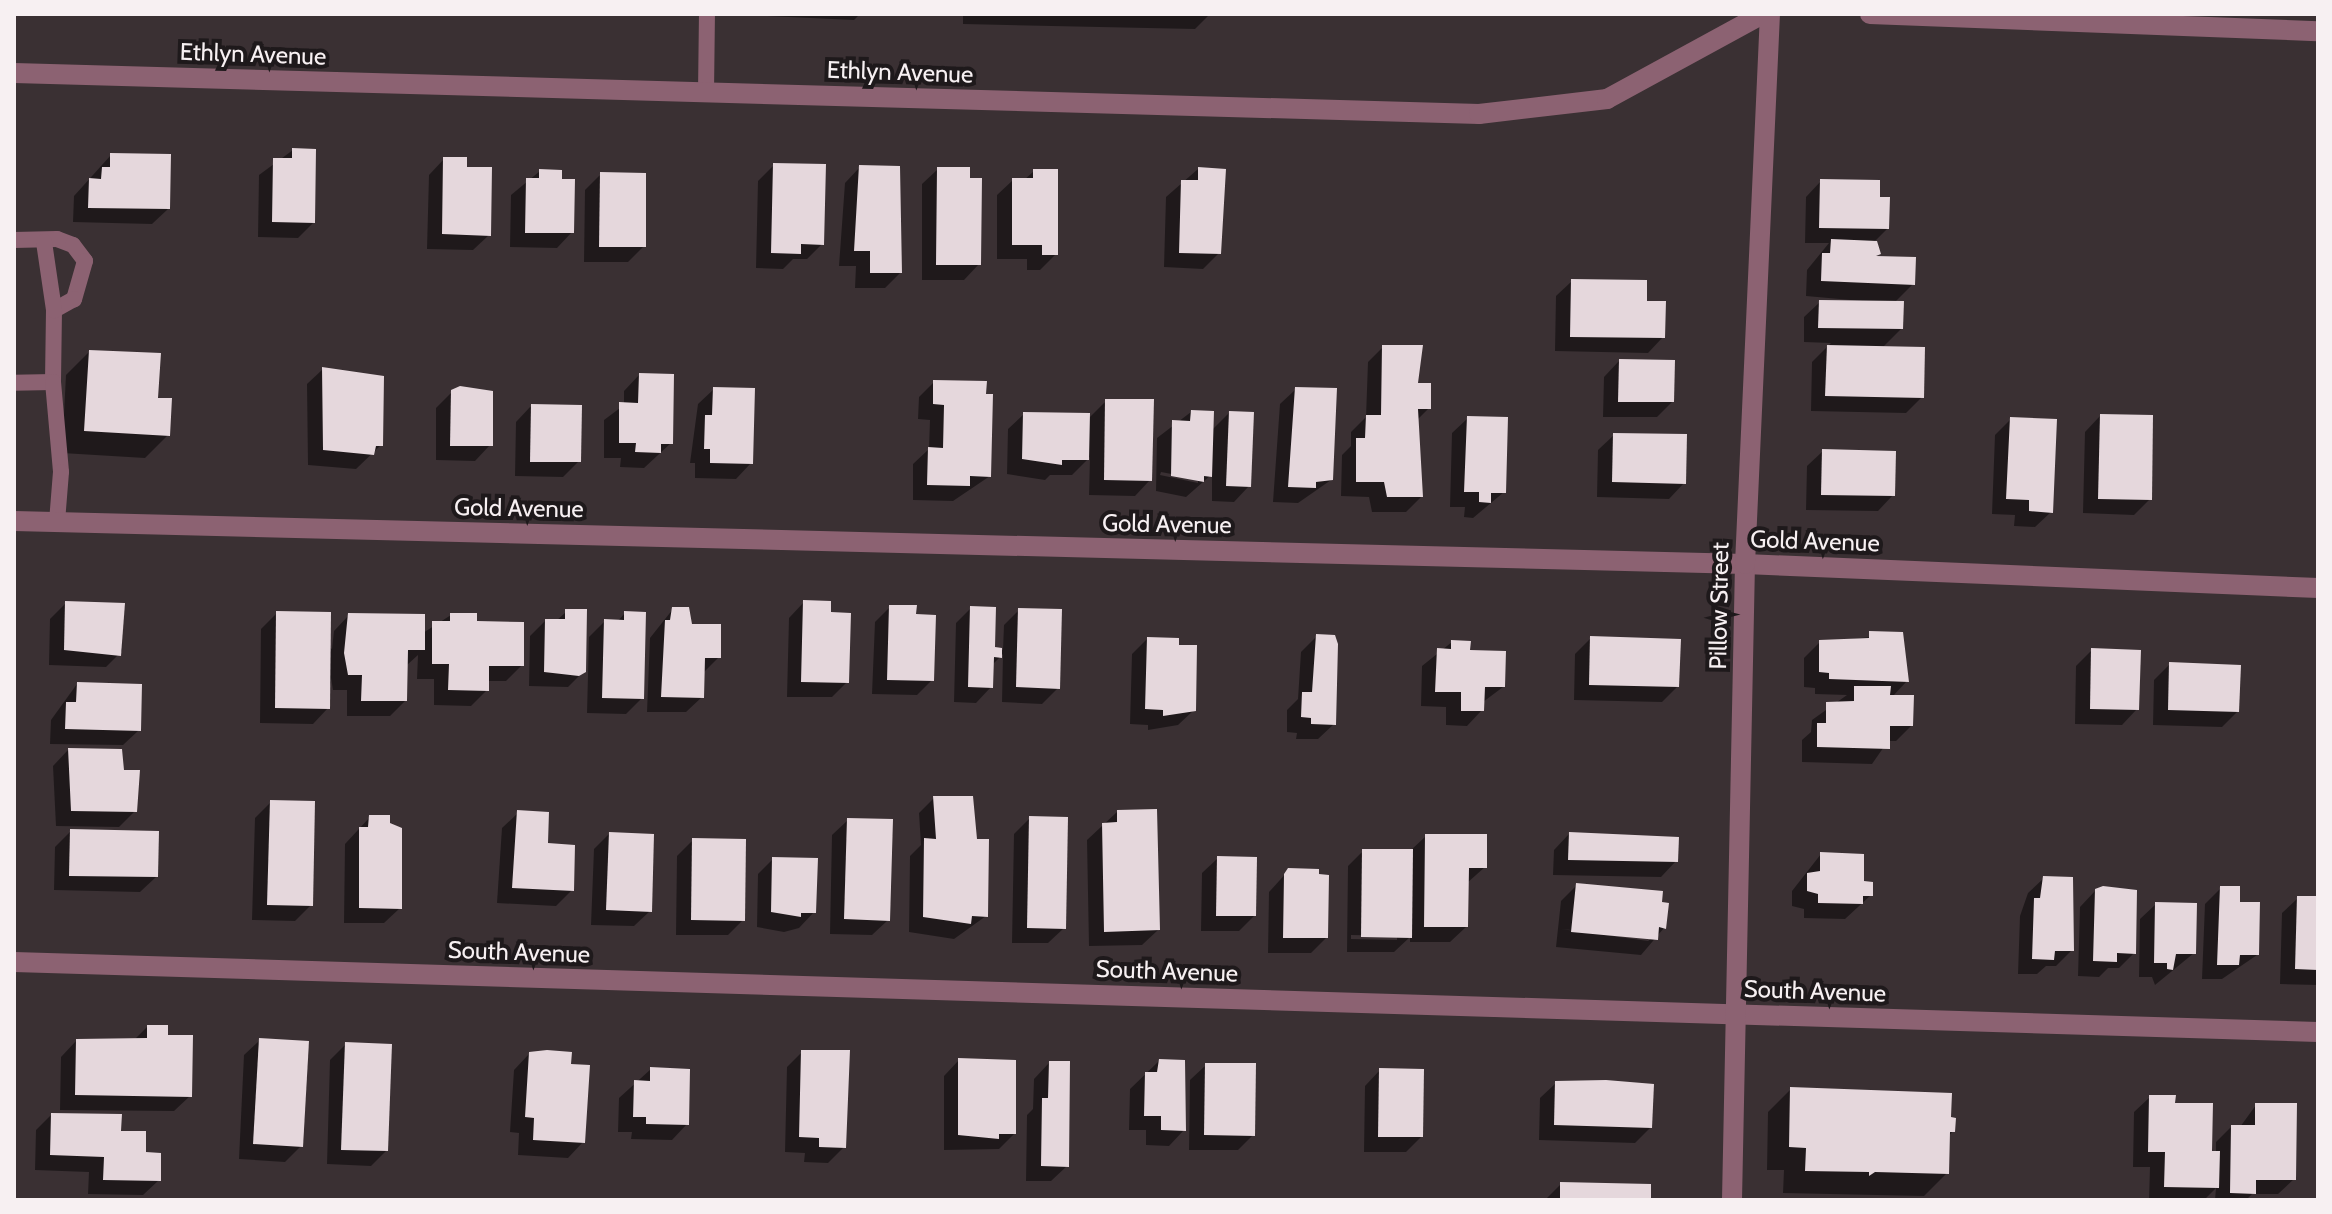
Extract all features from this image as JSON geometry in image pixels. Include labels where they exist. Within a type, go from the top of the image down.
[{"type":"street","name":"Ethlyn Avenue","points":[[14,73],[1479,114],[1607,99],[1763,14]]},
{"type":"street","name":"Pillow Street","points":[[1732,1200],[1745,564],[1770,14]]},
{"type":"street","points":[[1870,14],[2318,31]]},
{"type":"street","name":"Gold Avenue","points":[[14,521],[1745,564],[2318,588]]},
{"type":"street","name":"South Avenue","points":[[14,962],[2318,1032]]},
{"type":"lane","points":[[706,93],[707,14]]},
{"type":"lane","points":[[14,240],[44,242],[57,239],[73,245],[85,261],[74,299],[54,310]]},
{"type":"lane","points":[[44,242],[54,310],[53,382],[61,472],[57,522]]},
{"type":"lane","points":[[14,383],[53,382]]},
{"type":"building","points":[[292,148],[316,149],[315,223],[272,222],[273,158],[292,158]]},
{"type":"building","points":[[110,153],[171,154],[170,209],[88,208],[89,178],[101,179],[102,167],[110,167]]},
{"type":"building","points":[[443,157],[467,157],[467,167],[492,167],[491,236],[442,234]]},
{"type":"building","points":[[773,163],[826,164],[824,245],[801,244],[801,254],[771,253]]},
{"type":"building","points":[[859,165],[900,166],[902,273],[870,273],[870,251],[854,251]]},
{"type":"building","points":[[937,167],[970,167],[970,178],[982,178],[981,265],[936,265]]},
{"type":"building","points":[[1198,167],[1226,169],[1221,254],[1179,253],[1181,180],[1198,180]]},
{"type":"building","points":[[539,169],[562,170],[562,179],[575,179],[574,233],[525,233],[526,178],[539,178]]},
{"type":"building","points":[[1033,169],[1058,169],[1058,255],[1042,255],[1042,245],[1012,245],[1012,178],[1033,178]]},
{"type":"building","points":[[600,172],[646,173],[646,247],[599,247]]},
{"type":"building","points":[[1820,179],[1880,180],[1880,197],[1890,197],[1889,229],[1819,228]]},
{"type":"building","points":[[1831,239],[1877,241],[1881,254],[1876,256],[1916,257],[1915,285],[1821,281],[1822,253],[1830,253]]},
{"type":"building","points":[[1571,279],[1647,280],[1647,301],[1666,301],[1665,338],[1570,337]]},
{"type":"building","points":[[1819,300],[1904,301],[1903,329],[1818,328]]},
{"type":"building","points":[[1382,345],[1423,345],[1418,383],[1431,383],[1431,409],[1418,409],[1423,497],[1387,497],[1384,482],[1356,482],[1356,438],[1365,438],[1366,415],[1381,415]]},
{"type":"building","points":[[1827,345],[1925,347],[1924,398],[1825,396]]},
{"type":"building","points":[[89,350],[161,353],[158,398],[172,398],[170,436],[84,431]]},
{"type":"building","points":[[1619,359],[1675,360],[1674,402],[1618,402]]},
{"type":"building","points":[[322,367],[384,376],[383,446],[376,446],[374,455],[323,450]]},
{"type":"building","points":[[639,373],[674,374],[673,444],[661,444],[661,453],[635,452],[636,443],[619,443],[619,402],[638,403]]},
{"type":"building","points":[[933,380],[987,381],[986,394],[993,394],[991,477],[970,476],[970,486],[927,485],[928,447],[943,448],[944,405],[933,404]]},
{"type":"building","points":[[460,386],[493,391],[493,446],[450,446],[451,390]]},
{"type":"building","points":[[713,387],[755,388],[753,464],[710,463],[710,449],[704,449],[705,415],[712,415]]},
{"type":"building","points":[[1295,387],[1337,388],[1333,480],[1316,482],[1316,488],[1288,487]]},
{"type":"building","points":[[1105,399],[1154,399],[1152,481],[1104,480]]},
{"type":"building","points":[[531,404],[582,405],[581,462],[530,462]]},
{"type":"building","points":[[1191,410],[1214,411],[1212,477],[1204,476],[1204,482],[1171,476],[1172,420],[1190,421]]},
{"type":"building","points":[[1229,411],[1254,412],[1251,487],[1226,486]]},
{"type":"building","points":[[1023,412],[1090,413],[1089,460],[1062,460],[1062,465],[1022,459]]},
{"type":"building","points":[[2100,414],[2153,415],[2152,500],[2098,499]]},
{"type":"building","points":[[1467,416],[1508,417],[1506,493],[1491,493],[1491,503],[1479,502],[1479,492],[1464,492]]},
{"type":"building","points":[[2010,417],[2057,419],[2053,513],[2029,511],[2029,500],[2006,499]]},
{"type":"building","points":[[1613,433],[1687,434],[1686,484],[1612,482]]},
{"type":"building","points":[[1822,449],[1896,451],[1895,496],[1821,495]]},
{"type":"building","points":[[803,600],[831,601],[831,612],[851,613],[849,683],[801,682]]},
{"type":"building","points":[[65,601],[125,603],[121,656],[64,650]]},
{"type":"building","points":[[889,605],[917,605],[916,614],[936,615],[934,681],[887,680]]},
{"type":"building","points":[[970,606],[996,607],[995,647],[1002,648],[1002,658],[994,657],[993,688],[968,687]]},
{"type":"building","points":[[672,607],[689,607],[692,624],[721,624],[721,658],[705,658],[704,698],[661,697],[665,620],[670,620]]},
{"type":"building","points":[[1018,608],[1062,609],[1060,689],[1016,687]]},
{"type":"building","points":[[565,609],[587,609],[586,672],[579,676],[544,672],[545,619],[565,619]]},
{"type":"building","points":[[276,611],[331,612],[330,709],[275,708]]},
{"type":"building","points":[[624,611],[646,612],[644,699],[602,698],[604,619],[624,620]]},
{"type":"building","points":[[348,613],[425,614],[425,650],[408,650],[407,701],[361,701],[362,675],[348,675],[344,653]]},
{"type":"building","points":[[450,613],[477,613],[477,621],[524,622],[524,666],[489,666],[489,691],[448,690],[449,664],[432,664],[432,621],[450,621]]},
{"type":"building","points":[[1869,631],[1903,632],[1909,682],[1829,679],[1829,673],[1819,672],[1819,640],[1869,638]]},
{"type":"building","points":[[1316,634],[1335,635],[1338,644],[1336,725],[1311,724],[1311,718],[1301,717],[1302,692],[1312,692]]},
{"type":"building","points":[[1590,636],[1681,639],[1679,687],[1589,685]]},
{"type":"building","points":[[1147,637],[1179,638],[1179,645],[1197,645],[1196,711],[1163,716],[1163,710],[1145,709]]},
{"type":"building","points":[[1451,640],[1471,641],[1470,650],[1506,651],[1505,687],[1485,687],[1484,711],[1461,711],[1461,692],[1435,692],[1437,648],[1451,649]]},
{"type":"building","points":[[2091,648],[2141,650],[2139,710],[2090,709]]},
{"type":"building","points":[[2169,662],[2241,665],[2239,712],[2168,710]]},
{"type":"building","points":[[77,682],[142,684],[141,731],[65,729],[66,702],[76,702]]},
{"type":"building","points":[[1854,686],[1891,686],[1890,695],[1914,695],[1913,726],[1890,726],[1890,749],[1817,747],[1817,723],[1826,723],[1826,702],[1854,701]]},
{"type":"building","points":[[68,748],[122,749],[124,770],[140,770],[137,812],[71,811]]},
{"type":"building","points":[[933,796],[973,796],[977,839],[989,839],[988,917],[972,916],[971,924],[923,917],[924,838],[936,839]]},
{"type":"building","points":[[270,800],[315,801],[313,906],[267,905]]},
{"type":"building","points":[[1157,809],[1160,930],[1104,932],[1102,823],[1117,822],[1117,810]]},
{"type":"building","points":[[517,810],[549,812],[548,843],[575,845],[574,891],[512,888]]},
{"type":"building","points":[[369,815],[390,815],[390,823],[402,828],[402,909],[359,908],[359,827],[368,827]]},
{"type":"building","points":[[1029,816],[1068,817],[1066,929],[1027,928]]},
{"type":"building","points":[[847,818],[893,819],[890,921],[844,919]]},
{"type":"building","points":[[70,829],[159,831],[158,877],[69,876]]},
{"type":"building","points":[[609,832],[654,834],[652,912],[606,910]]},
{"type":"building","points":[[1569,832],[1679,837],[1678,862],[1568,860]]},
{"type":"building","points":[[1425,834],[1487,834],[1487,868],[1469,868],[1468,927],[1424,927]]},
{"type":"building","points":[[692,838],[746,839],[745,921],[691,920]]},
{"type":"building","points":[[1362,849],[1413,849],[1412,938],[1361,937]]},
{"type":"building","points":[[1820,852],[1864,854],[1864,881],[1873,882],[1873,896],[1863,896],[1863,904],[1818,903],[1818,894],[1807,891],[1807,873],[1820,871]]},
{"type":"building","points":[[1217,856],[1257,857],[1256,916],[1216,916]]},
{"type":"building","points":[[772,857],[818,858],[816,913],[801,913],[801,917],[771,912]]},
{"type":"building","points":[[1288,868],[1319,869],[1319,874],[1329,875],[1328,938],[1283,938],[1284,874]]},
{"type":"building","points":[[2043,876],[2073,877],[2074,951],[2055,951],[2054,960],[2032,959],[2034,898],[2040,898]]},
{"type":"building","points":[[1576,883],[1663,891],[1662,902],[1669,903],[1666,929],[1659,927],[1658,940],[1571,932]]},
{"type":"building","points":[[2103,886],[2137,890],[2136,954],[2117,953],[2117,962],[2093,961],[2095,889]]},
{"type":"building","points":[[2220,886],[2240,886],[2240,902],[2260,902],[2259,955],[2240,955],[2239,965],[2217,965]]},
{"type":"building","points":[[2297,896],[2318,896],[2318,970],[2295,969]]},
{"type":"building","points":[[2155,902],[2197,903],[2196,954],[2176,954],[2173,970],[2167,969],[2167,963],[2154,963]]},
{"type":"building","points":[[147,1025],[168,1025],[168,1035],[193,1035],[192,1097],[75,1095],[76,1039],[147,1038]]},
{"type":"building","points":[[259,1038],[309,1041],[303,1147],[253,1144]]},
{"type":"building","points":[[345,1042],[392,1044],[388,1151],[341,1150]]},
{"type":"building","points":[[801,1050],[850,1050],[846,1148],[819,1147],[819,1138],[799,1137]]},
{"type":"building","points":[[529,1052],[572,1052],[571,1064],[590,1065],[585,1143],[533,1140],[534,1118],[525,1117]]},
{"type":"building","points":[[958,1058],[1016,1060],[1016,1134],[999,1134],[999,1139],[958,1135]]},
{"type":"building","points":[[1159,1059],[1185,1060],[1186,1131],[1161,1130],[1161,1116],[1144,1116],[1145,1072],[1157,1072]]},
{"type":"building","points":[[1049,1061],[1070,1061],[1069,1167],[1041,1166],[1042,1098],[1048,1098]]},
{"type":"building","points":[[1205,1063],[1256,1063],[1255,1136],[1204,1135]]},
{"type":"building","points":[[650,1067],[690,1069],[689,1125],[646,1124],[646,1117],[633,1117],[634,1080],[650,1081]]},
{"type":"building","points":[[1379,1068],[1424,1069],[1423,1137],[1378,1137]]},
{"type":"building","points":[[1606,1080],[1654,1084],[1652,1128],[1554,1125],[1555,1081]]},
{"type":"building","points":[[1790,1087],[1952,1093],[1951,1117],[1956,1118],[1955,1132],[1950,1132],[1949,1174],[1875,1172],[1869,1176],[1869,1172],[1805,1171],[1806,1148],[1789,1147]]},
{"type":"building","points":[[2149,1095],[2176,1095],[2175,1103],[2213,1103],[2212,1151],[2220,1151],[2219,1188],[2164,1187],[2165,1152],[2148,1152]]},
{"type":"building","points":[[2255,1103],[2297,1103],[2296,1180],[2256,1180],[2256,1194],[2230,1193],[2231,1125],[2255,1125]]},
{"type":"building","points":[[51,1113],[122,1114],[121,1131],[146,1131],[146,1152],[161,1153],[161,1181],[103,1180],[104,1157],[50,1155]]},
{"type":"building","points":[[1560,1182],[1651,1184],[1651,1200],[1560,1200]]}]
